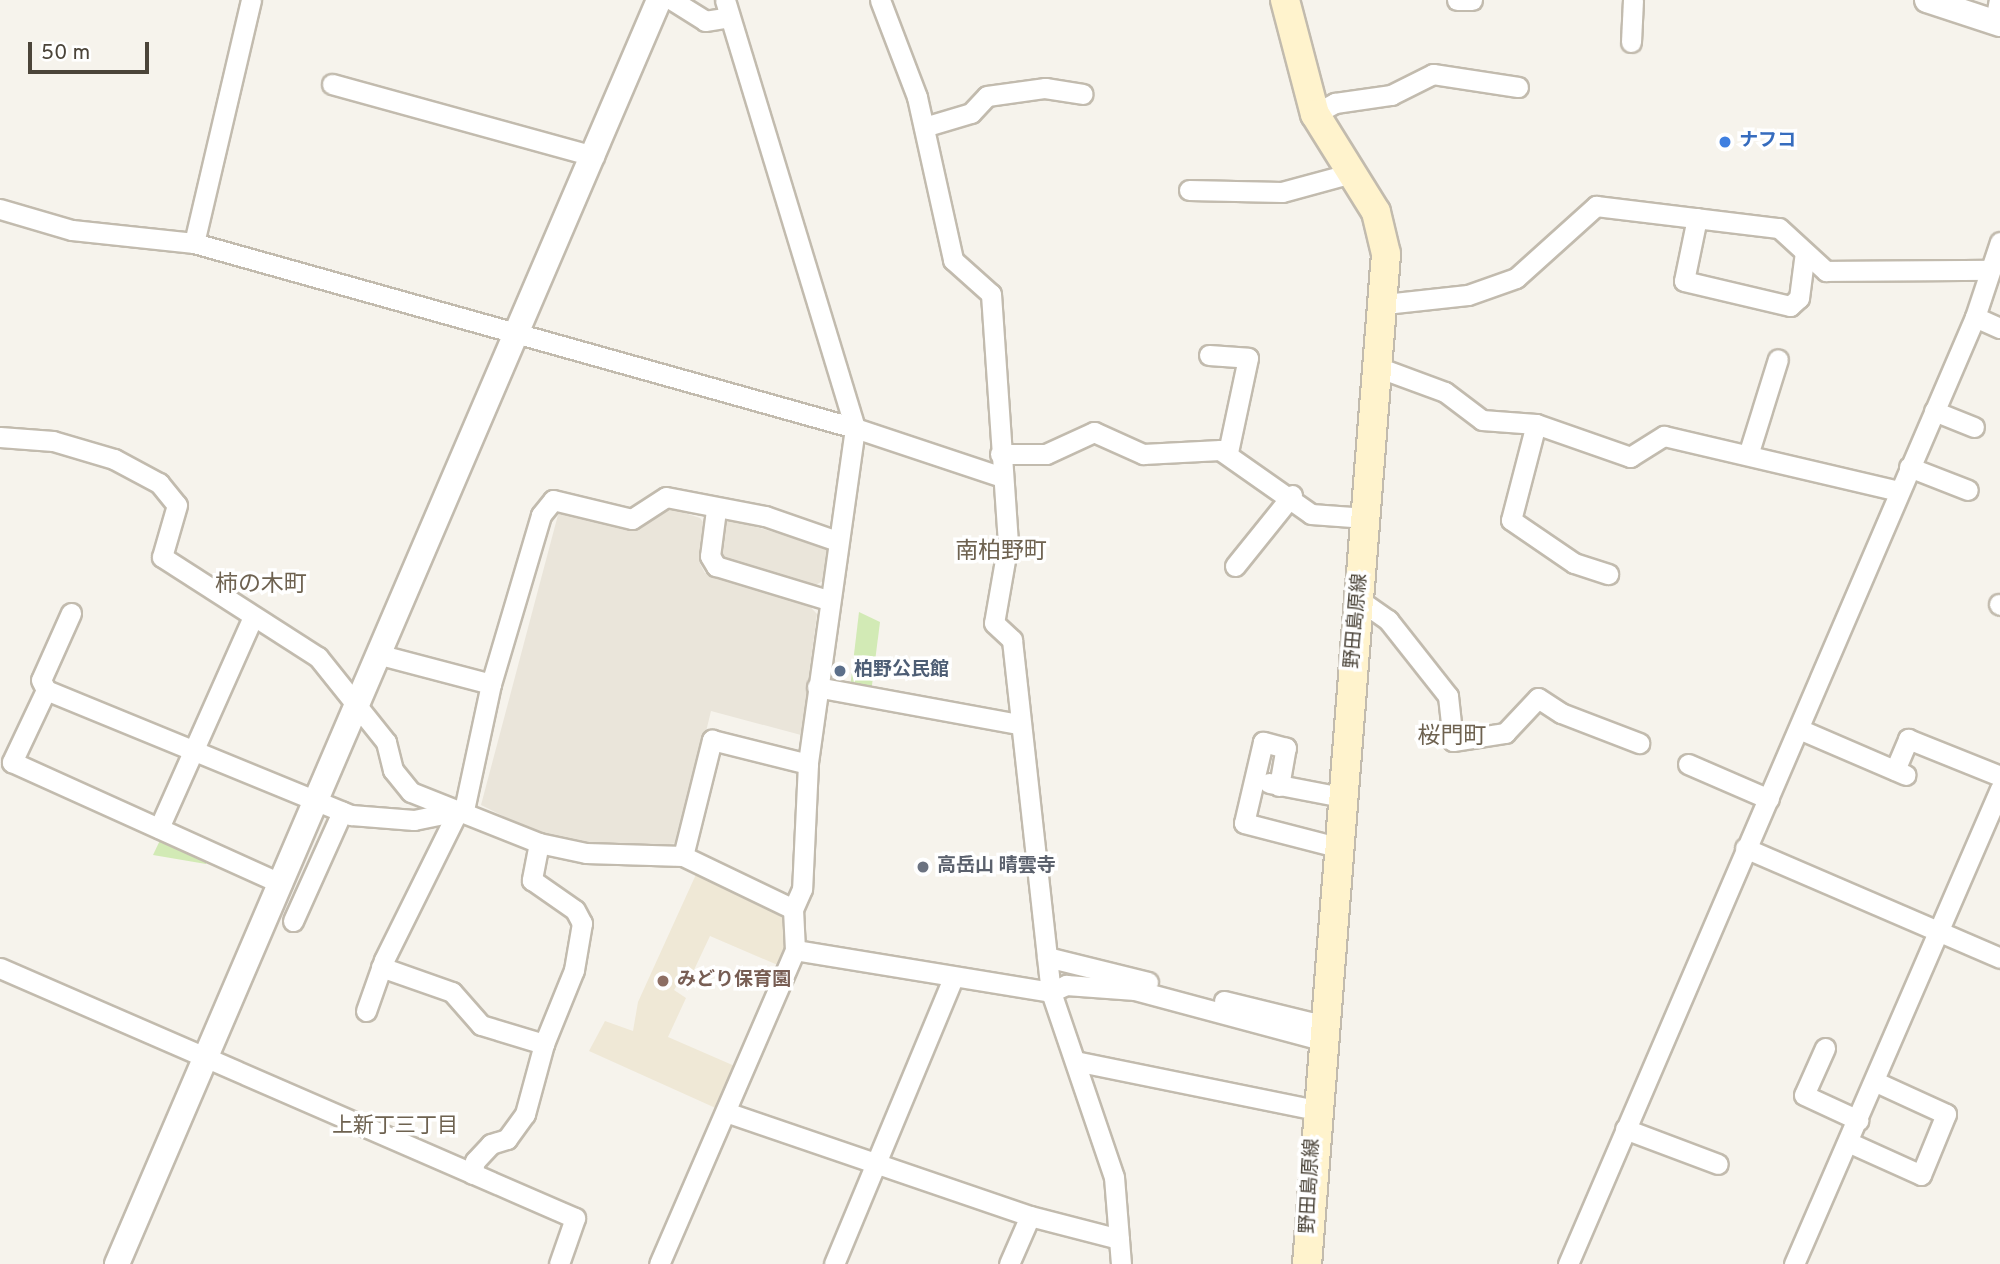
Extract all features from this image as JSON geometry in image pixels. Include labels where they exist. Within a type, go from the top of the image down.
[{"type":"main road","name":"野田島原線","points":[[1285,0],[1315,114],[1352,173],[1384,232],[1385,304],[1336,847],[1307,1264]]},
{"type":"street","points":[[194,243],[251,0]]},
{"type":"street","points":[[117,1264],[317,804],[377,654],[519,333],[659,0]]},
{"type":"street","points":[[659,1264],[795,950],[793,909],[802,889],[808,764],[828,600],[855,428],[727,9],[705,21],[672,0]]},
{"type":"street","points":[[880,0],[925,127],[953,260],[992,294],[1000,454],[1008,543],[994,623],[1012,640],[1018,724],[1051,992],[1114,1177],[1121,1264]]},
{"type":"street","points":[[1457,0],[1472,0]]},
{"type":"street","points":[[1628,0],[1633,0],[1631,42]]},
{"type":"street","points":[[1927,0],[1998,16]]},
{"type":"street","points":[[1315,114],[1335,103],[1391,95],[1433,74],[1518,87]]},
{"type":"street","points":[[332,85],[594,156]]},
{"type":"street","points":[[925,127],[971,113],[987,96],[1045,88],[1083,94]]},
{"type":"street","points":[[1189,190],[1282,192],[1352,173]]},
{"type":"street","points":[[1385,304],[1468,295],[1516,278],[1596,206],[1779,228],[1826,271],[1989,270]]},
{"type":"street","points":[[0,209],[72,230],[194,243],[855,428],[1002,477]]},
{"type":"street","points":[[1697,218],[1684,281],[1790,306],[1799,298],[1805,252]]},
{"type":"street","points":[[1568,1264],[1975,317],[2000,242]]},
{"type":"street","points":[[1975,317],[2000,328]]},
{"type":"street","points":[[1209,355],[1248,358],[1228,452]]},
{"type":"street","points":[[1749,452],[1778,359]]},
{"type":"street","points":[[1380,368],[1445,392],[1482,420],[1536,424],[1630,457],[1664,436],[1749,452],[1898,491]]},
{"type":"street","points":[[1934,411],[1974,427]]},
{"type":"street","points":[[1536,424],[1511,520],[1574,563],[1608,574]]},
{"type":"street","points":[[1000,454],[1046,454],[1094,432],[1143,454],[1228,452],[1263,483],[1292,495],[1319,517],[1366,518]]},
{"type":"street","points":[[0,437],[53,441],[114,458],[159,483],[177,505],[162,556],[318,657],[386,742],[401,782],[461,811],[539,843],[586,853],[683,856],[793,909]]},
{"type":"street","points":[[1909,467],[1968,490]]},
{"type":"street","points":[[1235,566],[1292,495]]},
{"type":"street","points":[[366,1011],[381,967],[461,811],[491,684],[541,515],[553,500],[632,519],[666,497],[716,510],[765,516],[837,541]]},
{"type":"street","points":[[716,510],[710,556],[716,566],[828,600]]},
{"type":"street","points":[[1358,599],[1388,620],[1448,696],[1453,741],[1505,733],[1538,698],[1561,713],[1639,743]]},
{"type":"street","points":[[71,613],[41,680],[46,690],[317,804],[342,812],[414,820],[461,811]]},
{"type":"street","points":[[159,828],[197,752],[253,617]]},
{"type":"street","points":[[377,654],[491,684]]},
{"type":"street","points":[[817,687],[1018,724]]},
{"type":"street","points":[[46,690],[12,762],[282,884]]},
{"type":"street","points":[[1799,729],[1901,773],[1908,739],[2000,776]]},
{"type":"street","points":[[683,856],[712,740],[808,764]]},
{"type":"street","points":[[1279,786],[1286,748],[1263,742],[1244,823],[1336,847]]},
{"type":"street","points":[[1688,764],[1769,799]]},
{"type":"street","points":[[1254,780],[1342,797]]},
{"type":"street","points":[[1794,1264],[2000,789]]},
{"type":"street","points":[[293,921],[342,812]]},
{"type":"street","points":[[472,1174],[475,1161],[491,1144],[508,1139],[525,1114],[544,1044],[574,970],[582,923],[575,909],[532,880],[539,843]]},
{"type":"street","points":[[1745,848],[2000,958]]},
{"type":"street","points":[[795,950],[952,980],[1051,992],[1066,985],[1135,990],[1322,1032]]},
{"type":"street","points":[[1047,957],[1322,1032]]},
{"type":"street","points":[[381,967],[452,992],[481,1025],[544,1044]]},
{"type":"street","points":[[0,968],[209,1054],[575,1218],[559,1264]]},
{"type":"street","points":[[834,1264],[952,980]]},
{"type":"street","points":[[1825,1048],[1804,1095],[1858,1120]]},
{"type":"street","points":[[1075,1060],[1316,1111]]},
{"type":"street","points":[[1848,1142],[1921,1175],[1946,1114],[1874,1081]]},
{"type":"street","points":[[726,1112],[1030,1216],[1119,1239]]},
{"type":"street","points":[[1625,1129],[1718,1164]]},
{"type":"street","points":[[1009,1264],[1030,1216]]},
{"type":"shaded area","points":[[569,506],[637,528],[667,507],[700,518],[708,529],[700,564],[705,573],[803,599],[817,614],[801,735],[711,711],[679,843],[618,849],[549,839],[481,805],[559,511]]},
{"type":"shaded area","points":[[725,518],[829,548],[823,581],[812,587],[724,562],[718,556]]},
{"type":"shaded area","name":"みどり保育園","points":[[698,870],[784,907],[793,923],[780,966],[710,936],[693,972],[687,969],[674,990],[686,998],[668,1037],[737,1067],[720,1110],[589,1051],[605,1021],[633,1031],[638,1002]]},
{"type":"green space","points":[[859,612],[880,622],[871,693],[850,688]]},
{"type":"green space","points":[[163,834],[209,856],[206,864],[153,855]]},
{"type":"place","name":"ナフコ","points":[[1725,142]]},
{"type":"place","name":"柏野公民館","points":[[840,671]]},
{"type":"place","name":"高岳山 晴雲寺","points":[[923,867]]},
{"type":"place","name":"みどり保育園","points":[[663,981]]},
{"type":"district","name":"南柏野町","points":[[1001,553]]},
{"type":"district","name":"柿の木町","points":[[261,586]]},
{"type":"district","name":"桜門町","points":[[1452,738]]},
{"type":"district","name":"上新丁三丁目","points":[[395,1127]]}]
